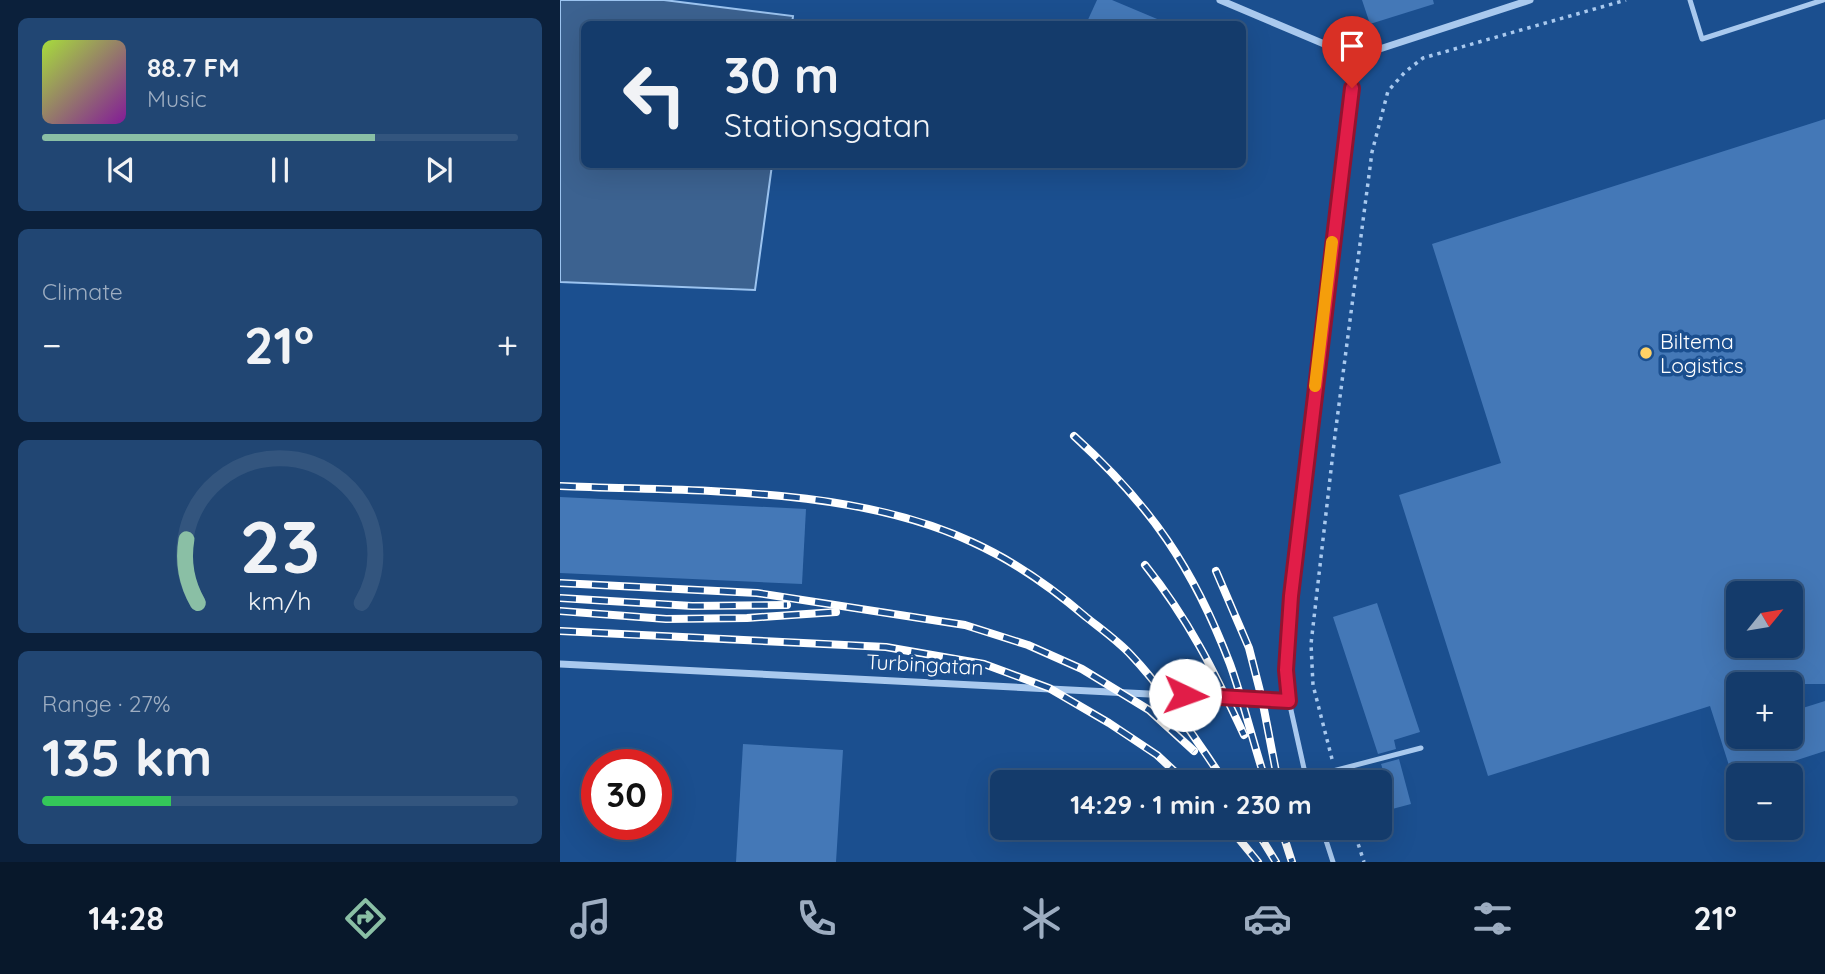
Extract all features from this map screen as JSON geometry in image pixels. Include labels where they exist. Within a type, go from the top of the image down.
[{"type":"street","points":[[1220,0],[1355,57],[1530,0]]},
{"type":"street","points":[[1289,701],[1286,670],[1291,596],[1355,57]]},
{"type":"street","name":"Turbingatan","points":[[560,664],[1289,701]]},
{"type":"lane","points":[[1690,0],[1702,39],[1823,0]]},
{"type":"lane","points":[[1289,701],[1304,770]]},
{"type":"lane","points":[[1335,769],[1421,748]]},
{"type":"lane","points":[[1326,840],[1333,862]]},
{"type":"path","points":[[1335,769],[1322,730],[1312,685],[1311,644],[1372,152],[1388,90],[1423,58],[1626,0]]},
{"type":"path","points":[[1357,840],[1364,862]]},
{"type":"water","points":[[560,0],[664,0],[793,16],[792,21],[581,21],[581,168],[772,168],[755,290],[560,282]]},
{"type":"building","points":[[1097,0],[1112,0],[1162,21],[1087,21]]},
{"type":"building","points":[[1362,0],[1433,0],[1434,4],[1370,24]]},
{"type":"building","name":"Biltema Logistics","points":[[1825,119],[1825,684],[1803,684],[1803,672],[1726,672],[1726,749],[1803,749],[1803,708],[1825,701],[1825,751],[1788,763],[1728,763],[1710,706],[1488,776],[1399,495],[1501,463],[1432,244]]},
{"type":"building","points":[[560,497],[806,509],[802,584],[560,573]]},
{"type":"building","points":[[1377,603],[1420,732],[1394,740],[1396,749],[1378,754],[1333,617]]},
{"type":"building","points":[[743,744],[843,750],[836,862],[736,862]]},
{"type":"building","points":[[1399,759],[1411,804],[1392,809],[1392,770],[1383,770],[1381,764]]},
{"type":"railway","points":[[1074,436],[1126,488],[1167,540],[1185,568],[1201,597],[1230,664],[1262,770]]},
{"type":"railway","points":[[560,486],[716,491],[823,501],[924,523],[972,542],[1046,585],[1126,650],[1169,701],[1217,770]]},
{"type":"railway","points":[[1145,565],[1161,585],[1200,647],[1244,735]]},
{"type":"railway","points":[[1216,571],[1249,648],[1276,770]]},
{"type":"railway","points":[[560,583],[757,593],[965,625],[1028,645],[1082,669],[1149,710],[1194,751]]},
{"type":"railway","points":[[560,598],[692,606],[787,605]]},
{"type":"railway","points":[[560,611],[666,619],[747,618],[836,612]]},
{"type":"railway","points":[[560,631],[886,647],[984,664],[1049,688],[1109,723],[1157,755],[1173,770]]},
{"type":"railway","points":[[1240,840],[1258,862]]},
{"type":"railway","points":[[1262,840],[1276,862]]},
{"type":"railway","points":[[1285,840],[1292,862]]},
{"type":"slow traffic","points":[[1315,386],[1332,242]]},
{"type":"place","name":"Biltema Logistics","points":[[1646,353]]},
{"type":"route","points":[[1185,695],[1289,701],[1286,670],[1291,596],[1352,88]]}]
